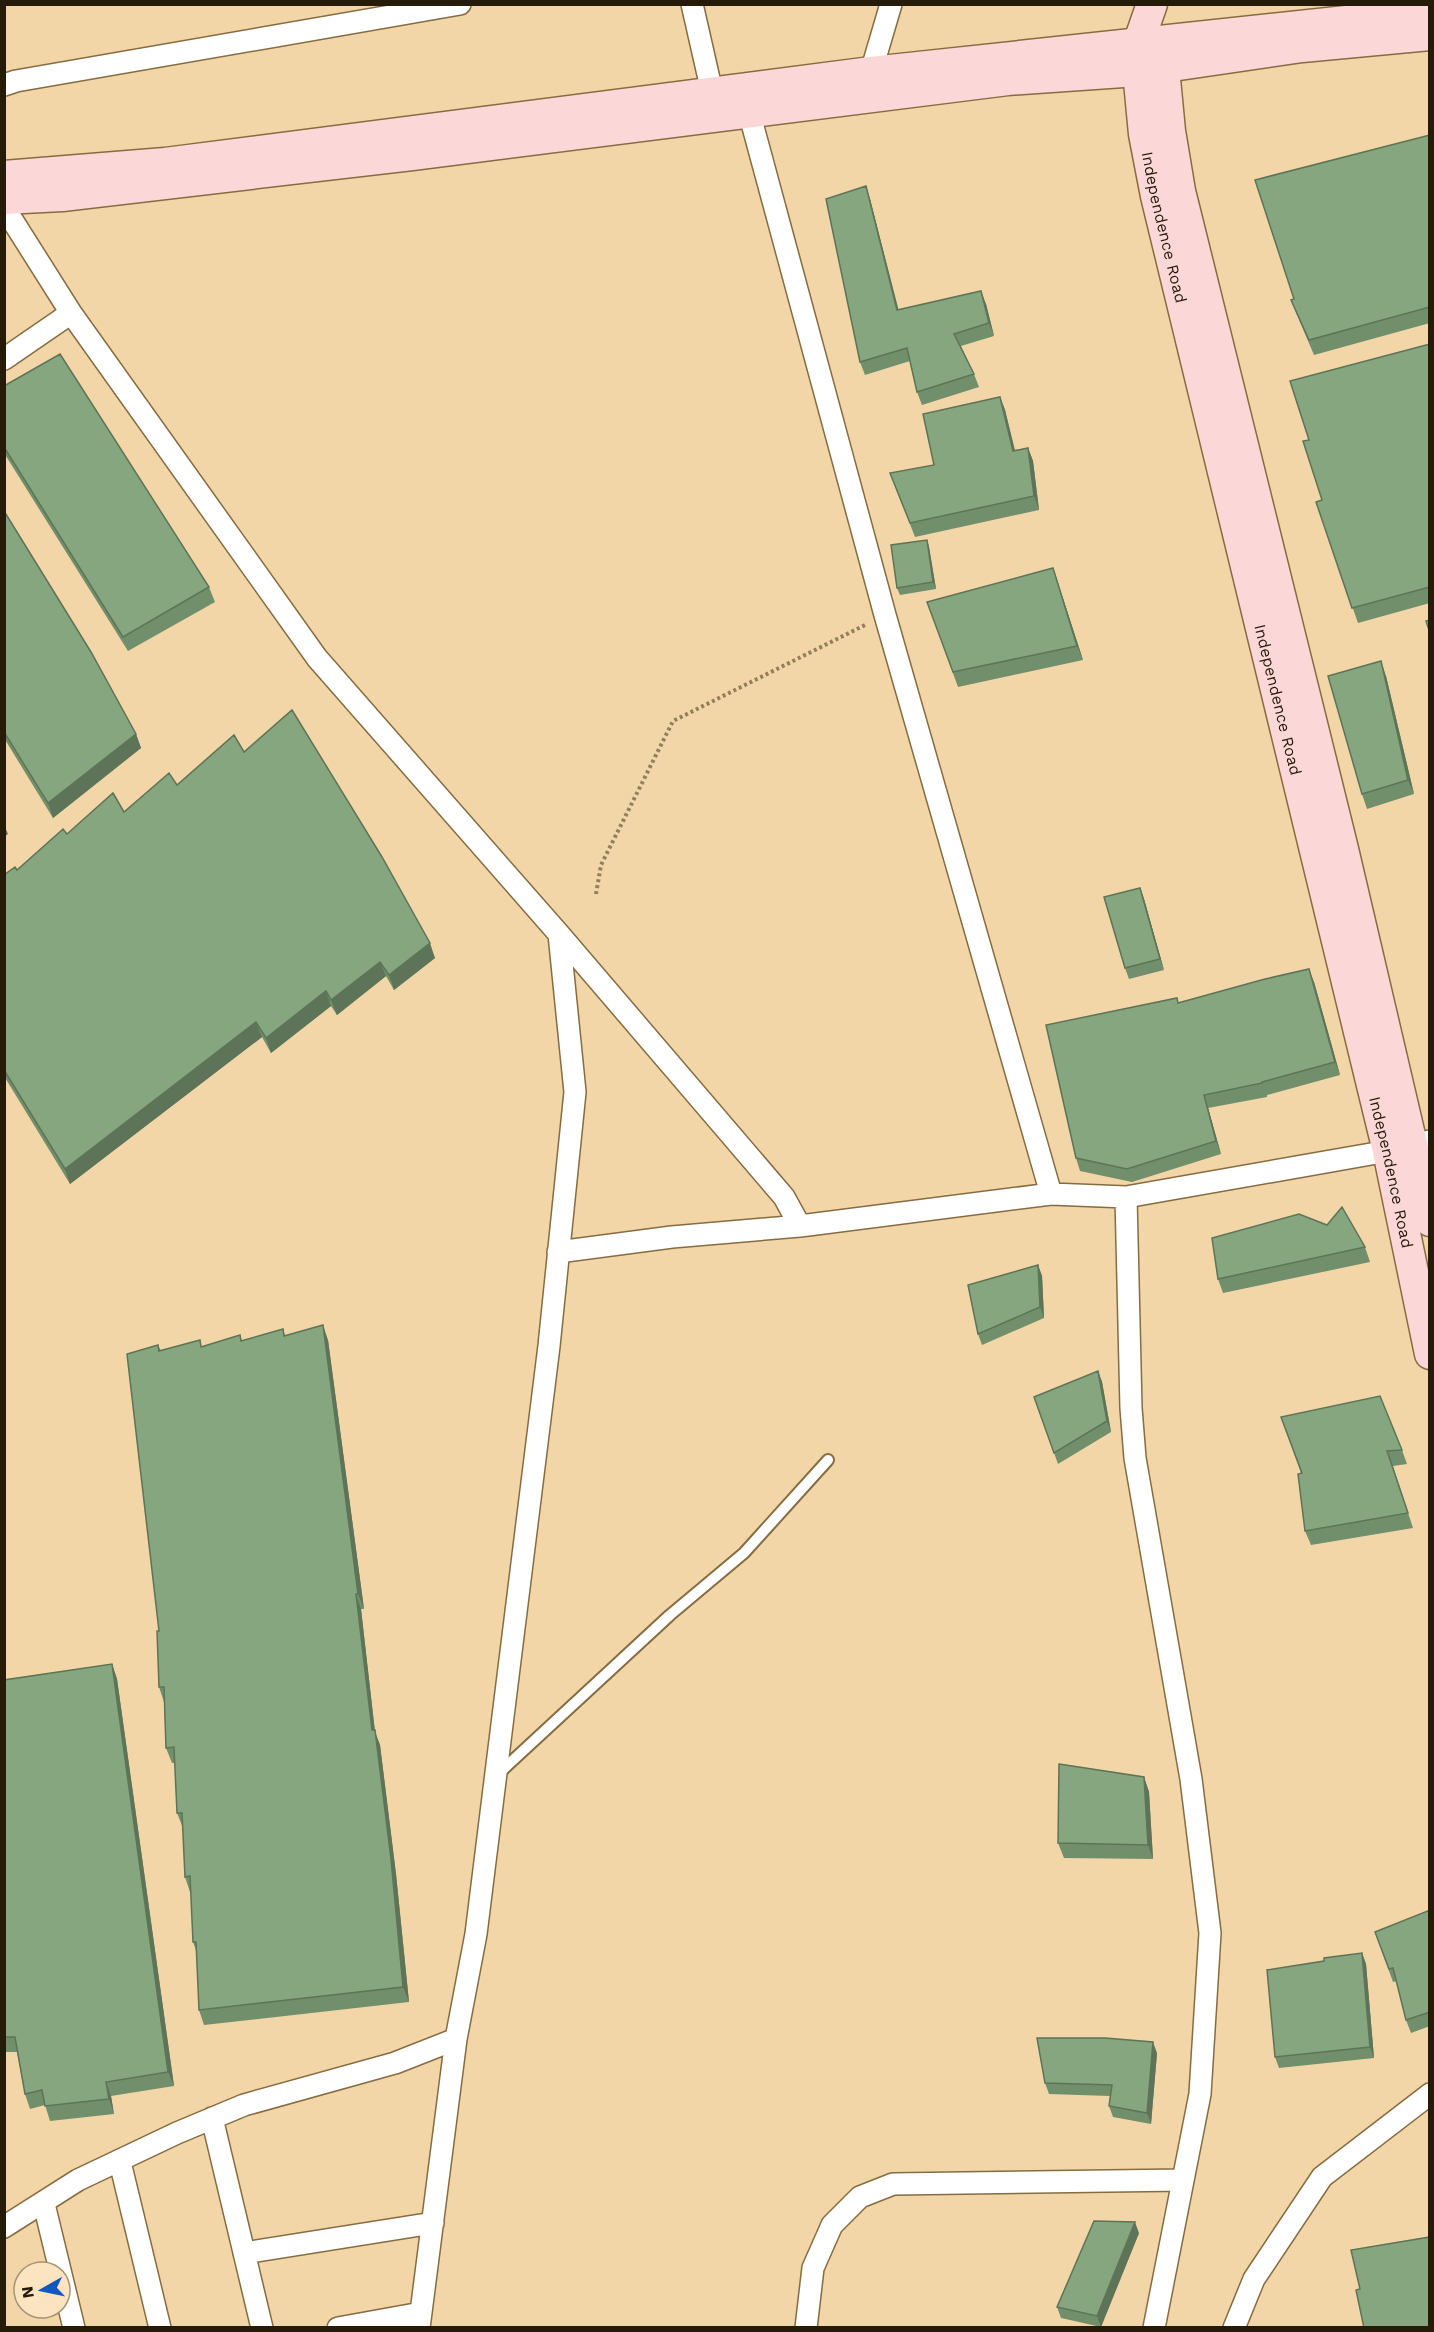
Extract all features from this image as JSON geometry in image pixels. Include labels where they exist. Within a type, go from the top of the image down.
[{"type":"main road","name":"Independence Road","points":[[1152,4],[1151,56],[1144,134],[1156,196],[1430,1221]]},
{"type":"main road","points":[[4,176],[410,143],[750,112],[1008,80],[1430,12]]},
{"type":"main road","points":[[4,199],[62,196],[410,143],[712,92],[872,72],[1302,47],[1430,35]]},
{"type":"main road","name":"Independence Road","points":[[1410,1146],[1430,1354]]},
{"type":"street","points":[[4,86],[16,81],[460,4]]},
{"type":"street","points":[[692,4],[712,92]]},
{"type":"street","points":[[872,72],[891,4]]},
{"type":"street","points":[[750,112],[885,615],[1051,1194]]},
{"type":"street","points":[[4,207],[71,313],[317,658],[559,934],[784,1197],[800,1227]]},
{"type":"street","points":[[4,359],[71,313]]},
{"type":"street","points":[[338,2328],[420,2320],[456,2039],[476,1934],[575,1092],[559,934]]},
{"type":"street","points":[[558,1252],[672,1237],[800,1227],[1051,1194],[1126,1197],[1410,1146]]},
{"type":"street","points":[[1126,1197],[1131,1408],[1135,1458],[1191,1779],[1210,1933],[1200,2094],[1154,2328]]},
{"type":"street","points":[[4,2227],[44,2204],[78,2180],[212,2118],[244,2105],[395,2063],[456,2039]]},
{"type":"street","points":[[1234,2328],[1254,2279],[1322,2177],[1430,2094]]},
{"type":"street","points":[[212,2118],[262,2328]]},
{"type":"street","points":[[120,2162],[160,2328]]},
{"type":"street","points":[[806,2328],[813,2268],[832,2225],[860,2197],[893,2184],[1183,2180]]},
{"type":"street","points":[[44,2204],[74,2328]]},
{"type":"street","points":[[244,2253],[433,2223]]},
{"type":"lane","points":[[495,1776],[670,1615],[744,1553],[828,1460]]},
{"type":"path","points":[[596,894],[601,865],[674,721],[885,615]]},
{"type":"building","points":[[1430,135],[1430,307],[1309,340],[1291,300],[1294,299],[1255,180]]},
{"type":"building","points":[[866,186],[897,310],[981,291],[989,323],[954,334],[974,374],[917,392],[907,348],[860,362],[826,199]]},
{"type":"building","points":[[1430,344],[1430,587],[1352,608],[1316,502],[1322,500],[1303,441],[1309,440],[1290,381]]},
{"type":"building","points":[[60,354],[209,587],[123,637],[4,447],[4,386]]},
{"type":"building","points":[[1000,397],[1013,451],[1028,448],[1034,496],[910,523],[890,473],[934,465],[923,414]]},
{"type":"building","points":[[4,511],[91,652],[136,734],[48,803],[4,732]]},
{"type":"building","points":[[927,540],[933,582],[897,588],[891,545]]},
{"type":"building","points":[[1053,568],[1077,646],[953,672],[927,602]]},
{"type":"building","points":[[1430,620],[1430,633],[1426,621]]},
{"type":"building","points":[[1381,661],[1408,780],[1362,794],[1328,676]]},
{"type":"building","points":[[292,710],[382,857],[430,943],[389,975],[380,962],[331,1000],[326,991],[266,1038],[256,1022],[65,1169],[4,1070],[4,875],[15,867],[17,870],[63,829],[67,834],[113,793],[124,812],[169,773],[177,785],[234,735],[244,752]]},
{"type":"building","points":[[1140,888],[1160,959],[1125,968],[1104,897]]},
{"type":"building","points":[[1309,969],[1335,1062],[1262,1083],[1204,1095],[1216,1141],[1127,1169],[1076,1158],[1046,1025],[1177,998],[1178,1003]]},
{"type":"building","points":[[1342,1207],[1365,1247],[1218,1279],[1212,1238],[1299,1214],[1327,1225]]},
{"type":"building","points":[[1038,1265],[1040,1307],[978,1334],[968,1285]]},
{"type":"building","points":[[323,1325],[358,1594],[356,1594],[372,1730],[375,1730],[391,1859],[403,1987],[199,2010],[190,1876],[185,1877],[182,1813],[177,1813],[174,1747],[166,1748],[164,1687],[159,1687],[157,1631],[159,1631],[127,1354],[158,1345],[159,1351],[200,1340],[201,1347],[240,1335],[241,1341],[283,1329],[284,1336]]},
{"type":"building","points":[[1098,1371],[1107,1421],[1054,1453],[1034,1397]]},
{"type":"building","points":[[1380,1396],[1402,1450],[1387,1451],[1408,1513],[1305,1531],[1298,1474],[1302,1473],[1281,1417]]},
{"type":"building","points":[[112,1664],[168,2072],[106,2082],[109,2099],[45,2106],[42,2090],[25,2094],[15,2037],[4,2037],[4,1680]]},
{"type":"building","points":[[1059,1764],[1144,1777],[1148,1845],[1058,1843]]},
{"type":"building","points":[[1430,1910],[1430,2012],[1406,2020],[1393,1968],[1389,1969],[1375,1932]]},
{"type":"building","points":[[1362,1953],[1370,2047],[1275,2057],[1267,1970]]},
{"type":"building","points":[[1037,2038],[1105,2038],[1153,2042],[1147,2113],[1109,2106],[1112,2085],[1045,2083]]},
{"type":"building","points":[[1094,2221],[1135,2222],[1097,2316],[1057,2307]]},
{"type":"building","points":[[1430,2237],[1430,2327],[1364,2328],[1356,2290],[1360,2289],[1351,2250]]}]
